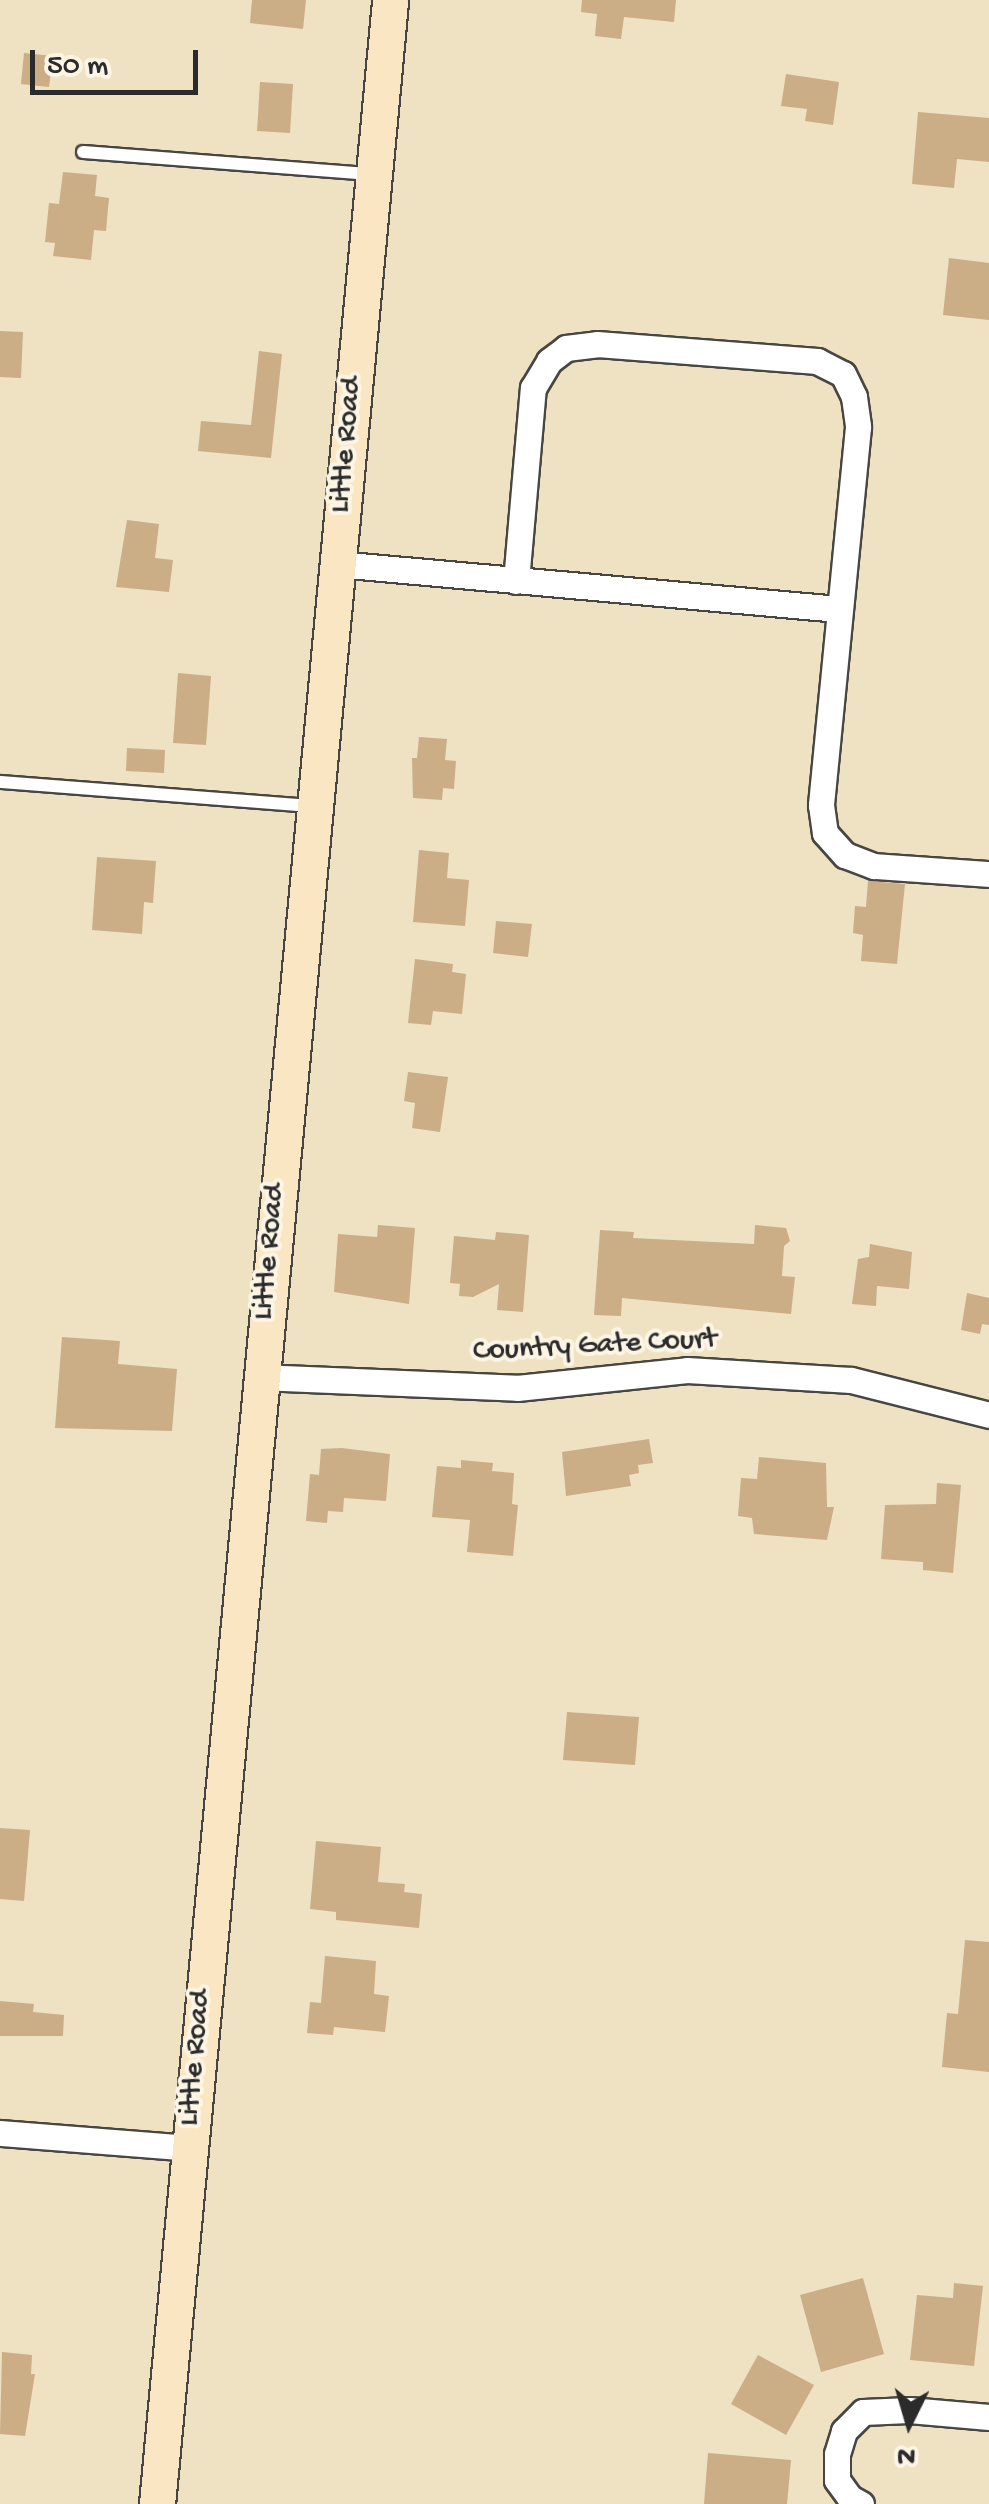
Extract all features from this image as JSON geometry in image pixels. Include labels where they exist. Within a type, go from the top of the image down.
[{"type":"street","name":"Little Road","points":[[156,2504],[390,0]]},
{"type":"street","points":[[516,580],[533,388],[549,361],[566,348],[597,344],[817,361],[843,374],[854,397],[858,427],[821,805],[825,833],[846,855],[874,866],[989,874]]},
{"type":"street","points":[[336,564],[838,610]]},
{"type":"street","name":"Country Gate Court","points":[[259,1377],[517,1388],[687,1370],[851,1380],[989,1415]]},
{"type":"street","points":[[0,2133],[189,2148]]},
{"type":"street","points":[[861,2504],[850,2498],[837,2480],[837,2454],[844,2430],[863,2412],[909,2410],[989,2417]]},
{"type":"lane","points":[[83,152],[374,174]]},
{"type":"lane","points":[[0,782],[314,806]]},
{"type":"building","points":[[252,0],[306,0],[303,29],[250,23]]},
{"type":"building","points":[[582,0],[676,0],[674,22],[624,17],[621,39],[595,36],[597,14],[581,12]]},
{"type":"building","points":[[24,53],[53,56],[49,87],[21,84]]},
{"type":"building","points":[[786,74],[839,82],[833,125],[805,121],[807,109],[781,106]]},
{"type":"building","points":[[260,82],[293,84],[290,133],[257,131]]},
{"type":"building","points":[[918,112],[989,118],[989,162],[957,159],[954,188],[912,184]]},
{"type":"building","points":[[63,172],[97,175],[95,196],[109,198],[106,231],[94,230],[91,260],[53,256],[55,243],[45,242],[49,203],[59,204]]},
{"type":"building","points":[[949,258],[989,263],[989,320],[943,315]]},
{"type":"building","points":[[0,331],[23,332],[21,378],[0,377]]},
{"type":"building","points":[[259,351],[282,354],[271,458],[198,451],[201,421],[251,425]]},
{"type":"building","points":[[127,520],[159,524],[155,558],[173,560],[169,592],[116,587]]},
{"type":"building","points":[[178,673],[211,676],[206,745],[173,743]]},
{"type":"building","points":[[419,737],[447,739],[445,760],[456,761],[454,789],[443,788],[442,800],[413,798],[412,758],[417,758]]},
{"type":"building","points":[[127,748],[165,750],[164,773],[126,771]]},
{"type":"building","points":[[419,850],[449,853],[447,878],[469,880],[465,926],[413,922]]},
{"type":"building","points":[[97,857],[156,861],[153,903],[144,902],[142,934],[92,930]]},
{"type":"building","points":[[868,881],[905,884],[897,964],[861,961],[863,935],[853,933],[855,906],[866,907]]},
{"type":"building","points":[[496,921],[532,924],[528,957],[493,953]]},
{"type":"building","points":[[415,959],[453,964],[452,972],[466,974],[462,1014],[433,1011],[431,1025],[408,1023]]},
{"type":"building","points":[[408,1072],[448,1077],[440,1132],[412,1128],[415,1103],[404,1101]]},
{"type":"building","points":[[378,1225],[415,1228],[409,1304],[334,1292],[338,1234],[377,1237]]},
{"type":"building","points":[[755,1225],[786,1228],[790,1241],[784,1246],[782,1276],[795,1277],[791,1314],[622,1298],[621,1316],[594,1315],[600,1230],[634,1232],[633,1238],[754,1244]]},
{"type":"building","points":[[496,1232],[529,1235],[523,1312],[497,1310],[499,1284],[473,1297],[459,1296],[460,1284],[450,1283],[454,1236],[495,1240]]},
{"type":"building","points":[[870,1244],[912,1252],[909,1289],[877,1286],[876,1306],[852,1304],[858,1259],[869,1257]]},
{"type":"building","points":[[967,1293],[989,1298],[989,1325],[982,1324],[980,1334],[961,1330]]},
{"type":"building","points":[[62,1337],[120,1341],[118,1364],[177,1369],[172,1431],[55,1428]]},
{"type":"building","points":[[649,1439],[653,1463],[638,1465],[639,1473],[629,1475],[631,1486],[566,1496],[562,1452]]},
{"type":"building","points":[[321,1449],[390,1454],[386,1501],[344,1498],[343,1512],[328,1511],[327,1523],[306,1521],[310,1474],[319,1475]]},
{"type":"building","points":[[759,1457],[826,1463],[827,1507],[834,1507],[827,1540],[754,1534],[752,1518],[738,1516],[741,1478],[757,1479]]},
{"type":"building","points":[[461,1460],[493,1463],[492,1471],[514,1473],[512,1504],[518,1505],[513,1556],[467,1552],[470,1520],[432,1517],[437,1466],[461,1468]]},
{"type":"building","points":[[937,1483],[961,1485],[953,1573],[923,1570],[923,1562],[881,1559],[885,1505],[936,1504]]},
{"type":"building","points":[[567,1712],[639,1717],[635,1765],[563,1760]]},
{"type":"building","points":[[0,1828],[30,1830],[24,1901],[0,1899]]},
{"type":"building","points":[[316,1841],[381,1847],[378,1882],[405,1884],[404,1892],[422,1894],[419,1928],[336,1920],[336,1912],[310,1909]]},
{"type":"building","points":[[965,1940],[989,1942],[989,2072],[942,2067],[947,2013],[958,2014]]},
{"type":"building","points":[[325,1956],[376,1961],[374,1994],[389,1996],[385,2032],[334,2027],[333,2035],[307,2033],[310,2002],[321,2003]]},
{"type":"building","points":[[0,2001],[34,2004],[33,2012],[64,2015],[63,2036],[0,2036]]},
{"type":"building","points":[[863,2278],[884,2354],[821,2372],[800,2295]]},
{"type":"building","points":[[954,2283],[983,2286],[974,2366],[910,2360],[917,2295],[953,2298]]},
{"type":"building","points":[[2,2352],[32,2355],[31,2374],[35,2374],[25,2436],[0,2434]]},
{"type":"building","points":[[758,2355],[814,2385],[786,2435],[731,2404]]},
{"type":"building","points":[[708,2453],[791,2460],[787,2504],[704,2504]]}]
